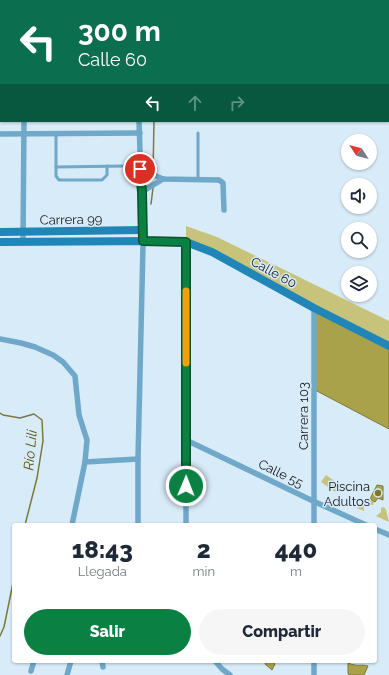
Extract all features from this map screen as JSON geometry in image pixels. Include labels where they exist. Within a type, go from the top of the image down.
[{"type":"street","points":[[23,242],[24,122]]},
{"type":"street","points":[[138,523],[143,241],[139,122]]},
{"type":"street","points":[[0,134],[140,133]]},
{"type":"street","points":[[140,169],[163,179],[219,180],[223,183],[224,210]]},
{"type":"street","points":[[142,192],[163,179]]},
{"type":"street","name":"Carrera 99","points":[[0,232],[143,230]]},
{"type":"street","name":"Carrera 99","points":[[0,242],[143,241]]},
{"type":"street","name":"Calle 60","points":[[143,241],[186,242],[212,252],[314,308],[389,346]]},
{"type":"street","points":[[186,242],[186,523]]},
{"type":"street","name":"Carrera 103","points":[[314,308],[314,523]]},
{"type":"street","points":[[0,339],[21,342],[53,355],[63,362],[75,376],[79,415],[87,440],[85,462],[72,523]]},
{"type":"street","name":"Calle 55","points":[[186,440],[362,523]]},
{"type":"street","points":[[85,462],[138,459]]},
{"type":"street","points":[[377,530],[389,535]]},
{"type":"street","points":[[30,671],[33,663]]},
{"type":"street","points":[[67,675],[70,663]]},
{"type":"street","points":[[217,663],[230,675]]},
{"type":"street","points":[[314,663],[314,675]]},
{"type":"lane","points":[[198,133],[198,180]]},
{"type":"lane","points":[[56,134],[56,176],[59,180],[102,180],[107,175],[107,166]]},
{"type":"lane","points":[[56,167],[125,166]]},
{"type":"shaded area","points":[[186,226],[217,237],[341,298],[341,302],[350,302],[389,321],[389,345],[186,242]]},
{"type":"shaded area","points":[[314,308],[389,346],[389,429],[315,390]]},
{"type":"shaded area","points":[[326,475],[340,485],[335,492],[321,482]]},
{"type":"shaded area","name":"Piscina Adultos","points":[[377,485],[383,486],[383,500],[378,498],[375,502],[370,499]]},
{"type":"shaded area","points":[[367,498],[374,502],[373,505],[364,506],[364,511],[357,508]]},
{"type":"shaded area","points":[[384,507],[389,522],[376,516],[381,512],[381,508]]},
{"type":"shaded area","points":[[274,663],[275,664],[272,670],[265,664]]},
{"type":"shaded area","points":[[348,663],[368,666],[364,675],[351,675],[348,674]]},
{"type":"waterway","points":[[153,172],[154,122]]},
{"type":"waterway","points":[[151,204],[153,188]]},
{"type":"waterway","name":"Río Lili","points":[[0,413],[3,415],[20,418],[34,414],[42,420],[43,441],[37,478],[26,523]]},
{"type":"waterway","name":"Río Lili","points":[[0,636],[4,627],[12,588]]},
{"type":"slow traffic","points":[[186,291],[186,363]]},
{"type":"place","name":"Piscina Adultos","points":[[378,493]]},
{"type":"route","points":[[140,169],[143,241],[186,242],[186,486]]}]
